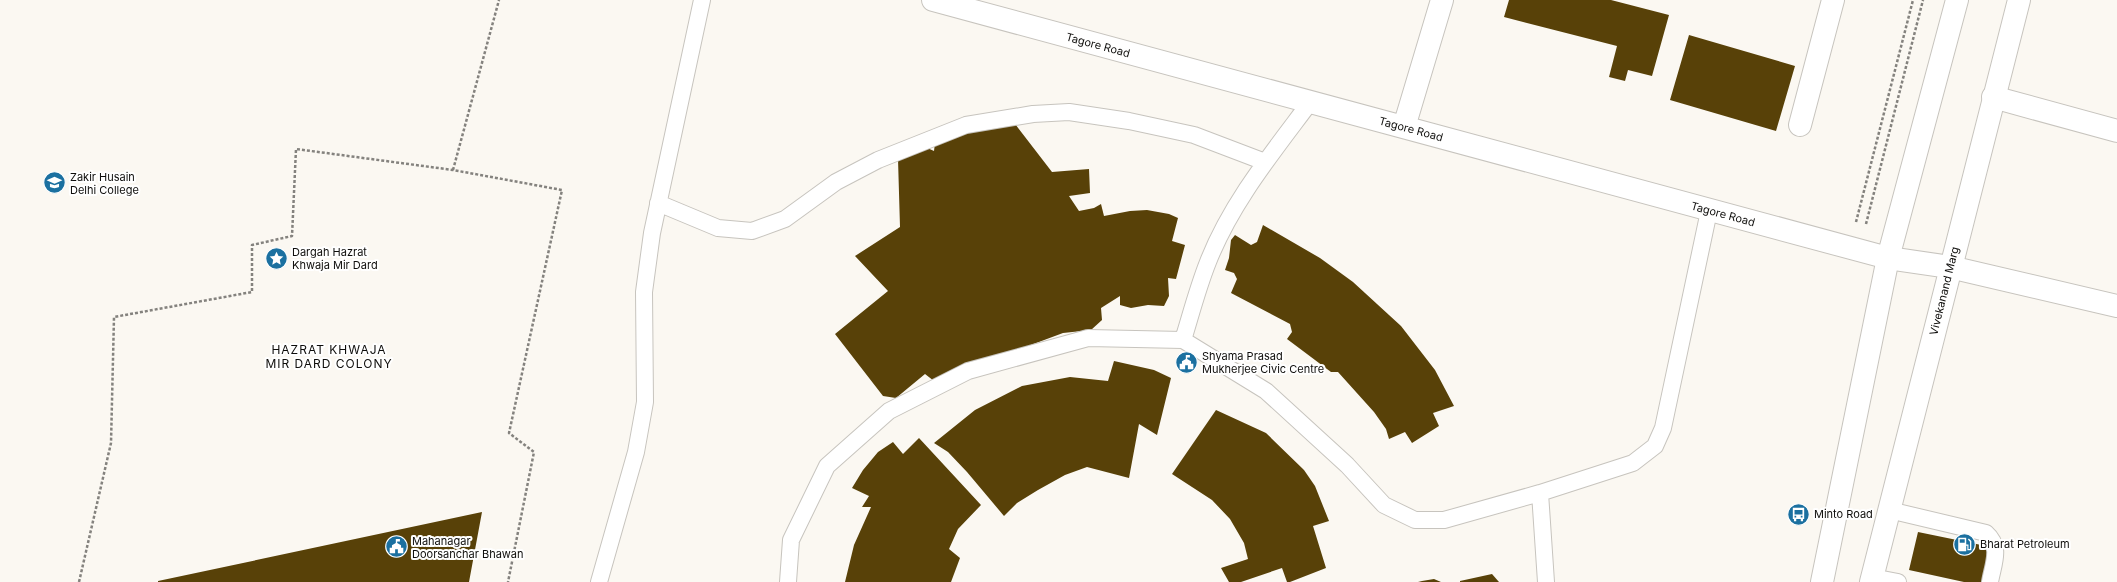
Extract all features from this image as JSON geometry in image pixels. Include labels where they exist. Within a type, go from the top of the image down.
[{"type":"street","name":"Tagore Road","points":[[933,0],[1311,101],[1709,211],[1888,258],[1950,267],[2117,306]]},
{"type":"street","points":[[1404,127],[1442,0]]},
{"type":"street","points":[[1800,125],[1833,0]]},
{"type":"street","points":[[1822,582],[1888,258],[1957,0]]},
{"type":"street","name":"Vivekanand Marg","points":[[1871,579],[2018,0]]},
{"type":"street","points":[[1993,97],[2117,131]]},
{"type":"lane","points":[[599,582],[636,452],[645,402],[644,292],[652,233],[702,0]]},
{"type":"lane","points":[[1183,340],[1208,262],[1230,217],[1265,162],[1311,101]]},
{"type":"lane","points":[[658,203],[718,228],[752,231],[785,219],[836,182],[878,160],[966,124],[1033,114],[1069,112],[1129,121],[1194,134],[1265,162]]},
{"type":"lane","points":[[788,582],[791,540],[827,466],[889,410],[968,371],[1088,338],[1183,340],[1266,391],[1347,466],[1384,505],[1416,520],[1444,520],[1540,493],[1633,464],[1655,446],[1663,428],[1709,211]]},
{"type":"lane","points":[[1540,493],[1546,582]]},
{"type":"lane","points":[[1889,510],[1986,533],[1993,540],[1996,550],[1990,582]]},
{"type":"lane","points":[[1871,579],[1898,582]]},
{"type":"path","points":[[453,170],[499,0]]},
{"type":"path","points":[[1854,249],[1913,0]]},
{"type":"path","points":[[1854,249],[1923,0]]},
{"type":"path","points":[[79,582],[111,443],[114,317],[252,292],[252,246],[292,236],[296,149],[453,170],[562,190],[509,433],[534,452],[508,582]]},
{"type":"building","points":[[1509,0],[1611,0],[1669,15],[1652,76],[1628,70],[1625,81],[1609,77],[1617,46],[1504,17]]},
{"type":"building","points":[[1689,35],[1795,66],[1776,131],[1670,100]]},
{"type":"building","points":[[1012,120],[1052,172],[1089,169],[1090,193],[1069,196],[1079,211],[1094,208],[1101,204],[1104,216],[1130,211],[1147,210],[1169,214],[1178,218],[1172,241],[1185,245],[1176,279],[1168,278],[1169,296],[1164,306],[1148,305],[1131,308],[1120,305],[1120,296],[1101,308],[1102,320],[1091,330],[1063,333],[934,381],[925,374],[896,398],[883,396],[835,334],[888,291],[855,256],[900,227],[898,159],[925,147],[934,151],[935,143],[989,124],[992,129]]},
{"type":"building","points":[[1263,225],[1320,258],[1353,282],[1401,326],[1435,370],[1454,406],[1433,413],[1439,426],[1412,443],[1405,432],[1389,439],[1386,429],[1374,412],[1338,372],[1331,372],[1287,339],[1292,332],[1290,324],[1231,293],[1237,279],[1234,273],[1225,270],[1229,258],[1231,240],[1235,235],[1251,245],[1257,242]]},
{"type":"building","points":[[1114,361],[1154,370],[1171,378],[1157,435],[1139,424],[1129,478],[1087,467],[1065,475],[1038,490],[1017,503],[1004,516],[948,452],[934,443],[975,410],[1022,386],[1070,377],[1108,381]]},
{"type":"building","points":[[1216,410],[1266,433],[1304,470],[1315,486],[1329,521],[1313,526],[1326,568],[1290,582],[1287,582],[1282,568],[1241,582],[1229,582],[1221,568],[1248,559],[1244,543],[1230,519],[1212,500],[1172,474]]},
{"type":"building","points":[[919,438],[981,505],[958,529],[949,549],[960,558],[951,582],[845,582],[854,545],[871,507],[862,507],[869,496],[852,488],[863,470],[878,452],[893,442],[903,454]]},
{"type":"building","name":"Mahanagar Doorsanchar Bhawan","points":[[482,512],[469,582],[158,582],[158,581]]},
{"type":"building","points":[[1918,532],[1991,547],[1983,582],[1964,582],[1909,570]]},
{"type":"building","points":[[1492,574],[1499,582],[1460,582],[1460,581]]},
{"type":"building","points":[[1434,579],[1441,582],[1418,582],[1422,581]]},
{"type":"place","name":"Zakir Husain Delhi College","points":[[54,183]]},
{"type":"place","name":"Dargah Hazrat Khwaja Mir Dard","points":[[277,258]]},
{"type":"place","name":"Shyama Prasad Mukherjee Civic Centre","points":[[1186,362]]},
{"type":"place","name":"Minto Road","points":[[1798,514]]},
{"type":"place","name":"Bharat Petroleum","points":[[1964,544]]},
{"type":"place","name":"Mahanagar Doorsanchar Bhawan","points":[[397,547]]},
{"type":"district","name":"HAZRAT KHWAJA MIR DARD COLONY","points":[[329,356]]}]
